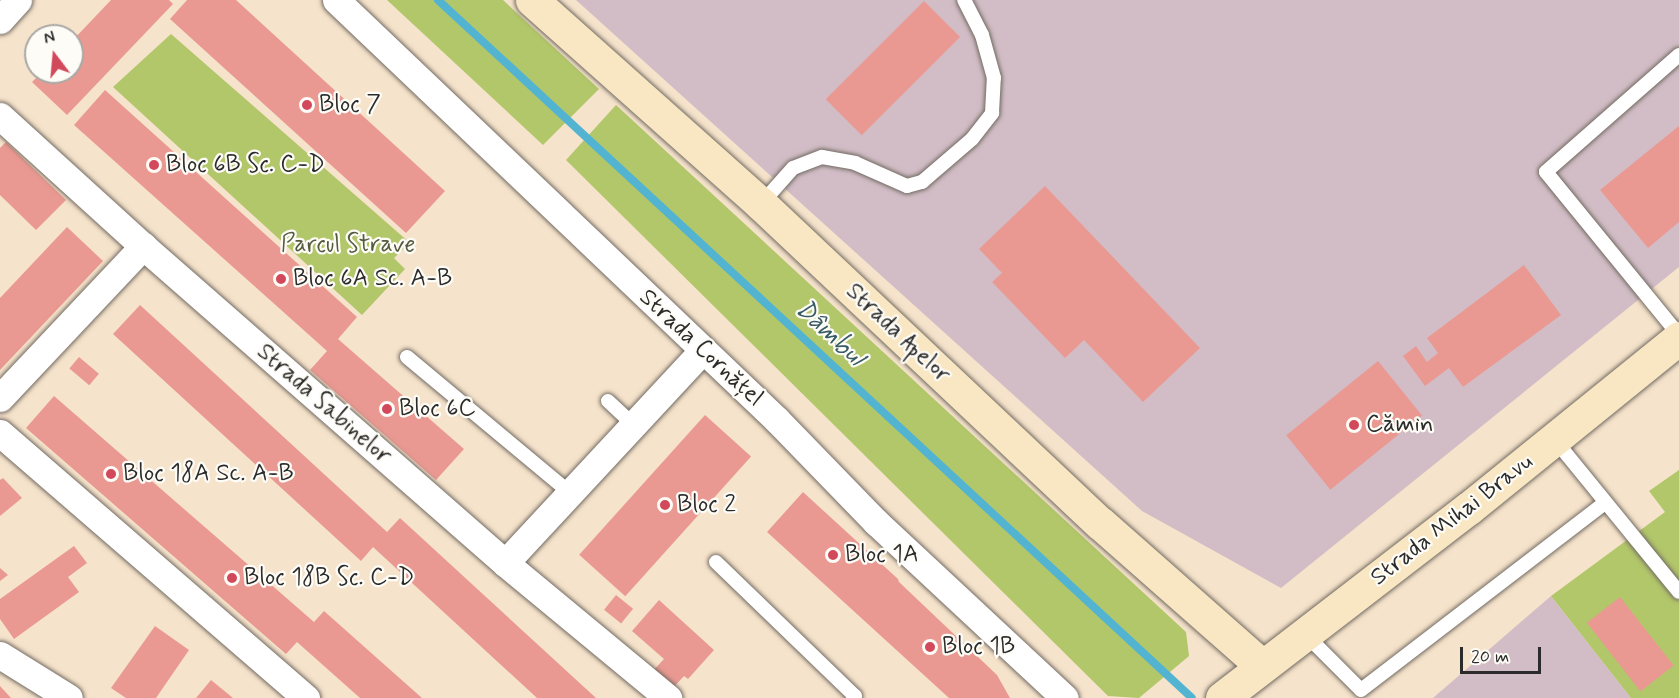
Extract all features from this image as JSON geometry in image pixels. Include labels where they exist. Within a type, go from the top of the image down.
[{"type":"street","points":[[0,20],[18,0]]},
{"type":"street","name":"Strada Cornățel","points":[[336,0],[777,420],[876,522],[1065,698]]},
{"type":"street","name":"Strada Apelor","points":[[532,0],[760,204],[1100,523],[1262,666]]},
{"type":"street","name":"Strada Sabinelor","points":[[0,116],[143,246],[505,563],[668,698]]},
{"type":"street","points":[[0,398],[143,246]]},
{"type":"street","name":"Strada Mihai Bravu","points":[[1222,698],[1555,440],[1679,336]]},
{"type":"street","points":[[505,563],[704,350]]},
{"type":"street","points":[[4,443],[306,698]]},
{"type":"street","points":[[0,655],[69,698]]},
{"type":"lane","points":[[760,204],[794,168],[822,158],[855,163],[907,186],[922,182],[972,139],[992,113],[994,78],[982,35],[964,0]]},
{"type":"lane","points":[[1679,55],[1546,172],[1679,336]]},
{"type":"lane","points":[[408,357],[570,493]]},
{"type":"lane","points":[[608,401],[634,424]]},
{"type":"lane","points":[[1555,440],[1679,592]]},
{"type":"lane","points":[[1305,634],[1361,690],[1605,503]]},
{"type":"lane","points":[[716,562],[855,696],[853,698]]},
{"type":"shaded area","points":[[576,0],[1679,0],[1679,267],[1281,588],[1142,511]]},
{"type":"shaded area","points":[[1551,596],[1631,698],[1433,698]]},
{"type":"green space","points":[[387,0],[503,0],[599,89],[543,145]]},
{"type":"green space","name":"Parcul Strave","points":[[171,34],[410,243],[394,258],[405,269],[362,315],[113,87]]},
{"type":"green space","points":[[616,105],[1186,632],[1189,656],[1139,698],[1108,696],[566,160]]},
{"type":"green space","points":[[1679,470],[1679,698],[1631,698],[1551,596],[1665,512],[1649,491]]},
{"type":"building","points":[[111,0],[169,0],[173,4],[67,115],[34,84],[84,84],[84,28]]},
{"type":"building","name":"Bloc 7","points":[[187,0],[236,0],[445,191],[406,233],[170,19]]},
{"type":"building","points":[[924,1],[960,37],[862,135],[826,99]]},
{"type":"building","points":[[105,90],[357,317],[338,339],[464,449],[436,480],[310,370],[327,351],[74,125]]},
{"type":"building","points":[[1679,126],[1679,222],[1648,248],[1600,190]]},
{"type":"building","points":[[6,142],[66,200],[36,230],[0,195],[0,148]]},
{"type":"building","points":[[1045,186],[1200,348],[1143,402],[1084,340],[1065,358],[992,282],[1002,273],[979,249]]},
{"type":"building","points":[[67,227],[103,261],[0,370],[0,298]]},
{"type":"building","points":[[1524,265],[1561,315],[1463,387],[1449,368],[1425,386],[1403,356],[1416,346],[1427,362],[1438,353],[1427,338]]},
{"type":"building","points":[[140,305],[387,532],[400,518],[596,698],[537,698],[373,547],[361,561],[113,334]]},
{"type":"building","points":[[79,357],[99,374],[89,385],[69,368]]},
{"type":"building","name":"Cămin","points":[[1378,361],[1422,415],[1330,490],[1286,435]]},
{"type":"building","points":[[54,396],[314,622],[324,611],[422,698],[360,698],[297,642],[286,654],[26,428]]},
{"type":"building","name":"Bloc 2","points":[[705,415],[751,456],[625,596],[579,555]]},
{"type":"building","points":[[3,478],[22,498],[0,516],[0,480]]},
{"type":"building","points":[[803,492],[898,579],[997,675],[1010,698],[949,698],[767,532]]},
{"type":"building","points":[[74,546],[87,563],[68,577],[79,592],[14,639],[0,619],[0,599]]},
{"type":"building","points":[[0,568],[8,575],[0,581]]},
{"type":"building","points":[[616,595],[633,609],[621,624],[604,610]]},
{"type":"building","points":[[1620,597],[1674,666],[1640,691],[1587,623]]},
{"type":"building","points":[[659,600],[714,650],[688,679],[684,676],[670,691],[650,674],[664,659],[632,631]]},
{"type":"building","points":[[155,626],[189,650],[156,698],[126,698],[111,688]]},
{"type":"building","points":[[211,680],[233,698],[196,698]]},
{"type":"building","points":[[0,686],[11,698],[0,698]]},
{"type":"waterway","name":"Dâmbul","points":[[438,0],[1192,698]]},
{"type":"place","name":"Bloc 7","points":[[307,105]]},
{"type":"place","name":"Bloc 6B Sc. C-D","points":[[154,165]]},
{"type":"place","name":"Bloc 6A Sc. A-B","points":[[281,279]]},
{"type":"place","name":"Bloc 6C","points":[[387,409]]},
{"type":"place","name":"Cămin","points":[[1354,425]]},
{"type":"place","name":"Bloc 18A Sc. A-B","points":[[111,474]]},
{"type":"place","name":"Bloc 2","points":[[665,505]]},
{"type":"place","name":"Bloc 1A","points":[[833,555]]},
{"type":"place","name":"Bloc 18B Sc. C-D","points":[[232,578]]},
{"type":"place","name":"Bloc 1B","points":[[930,647]]}]
